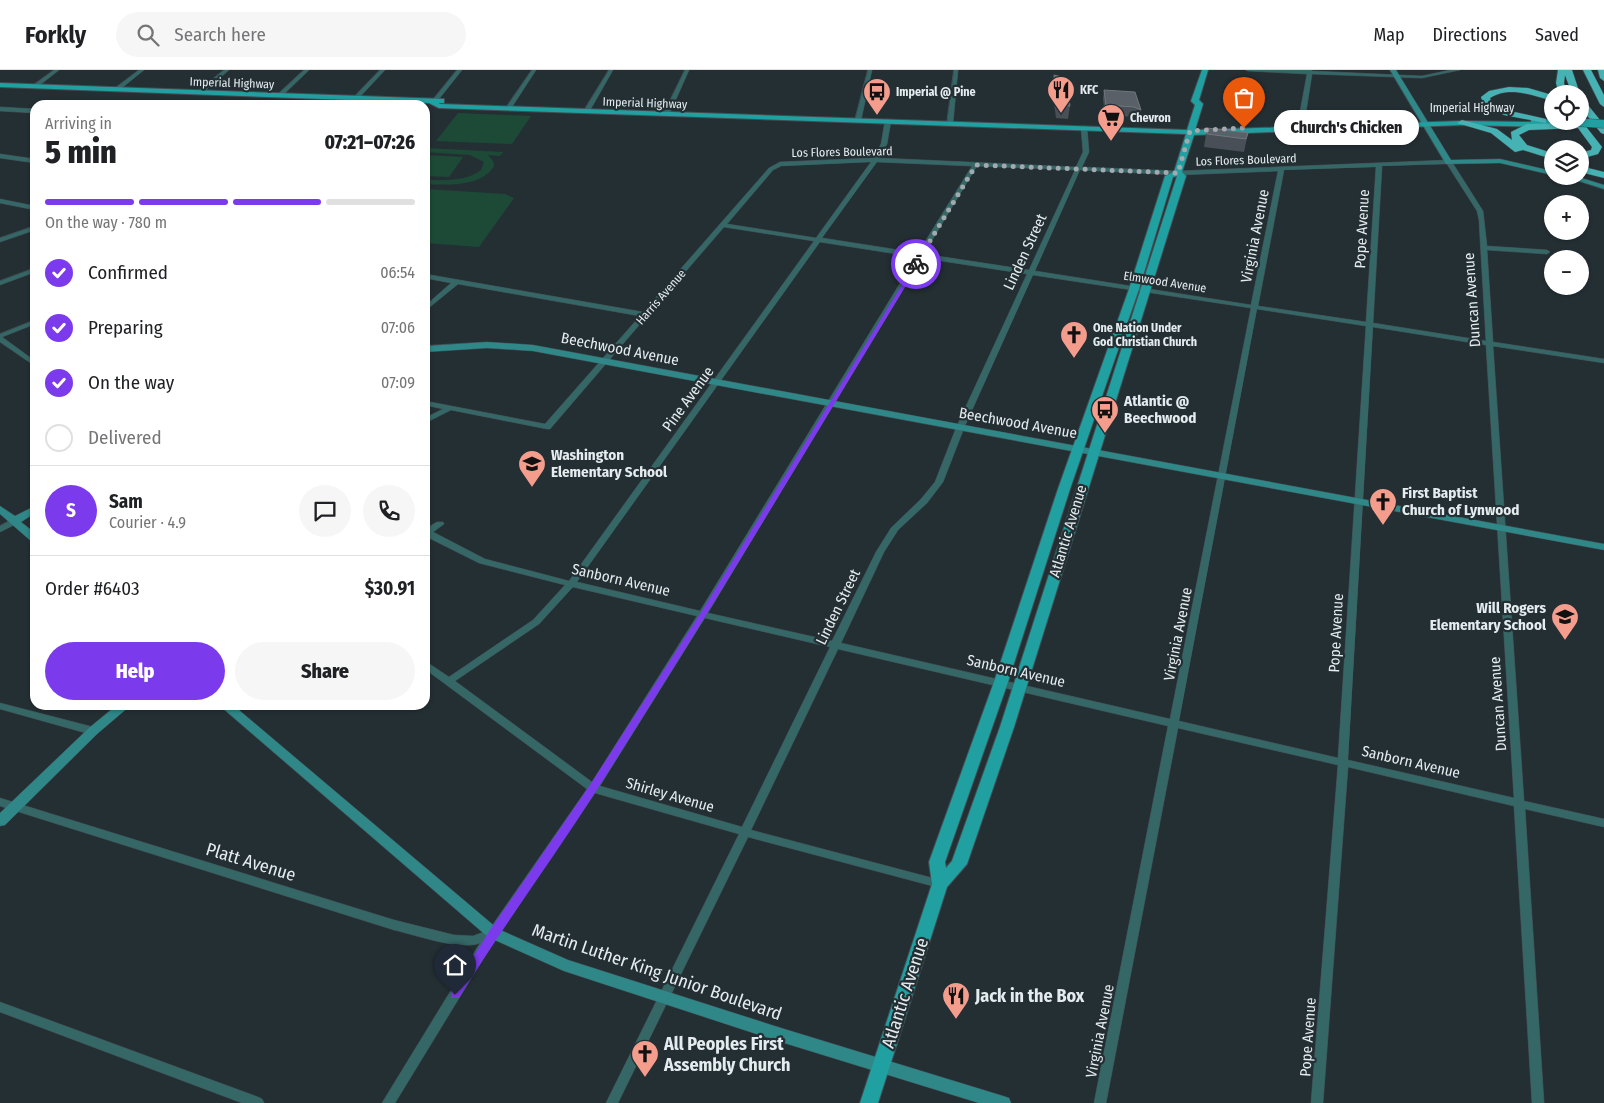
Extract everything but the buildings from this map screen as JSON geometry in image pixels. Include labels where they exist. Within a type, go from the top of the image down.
[{"type":"highway","points":[[1561,85],[1562,70]]},
{"type":"highway","points":[[1568,70],[1573,85]]},
{"type":"highway","points":[[1587,70],[1604,104]]},
{"type":"highway","points":[[1602,70],[1604,78]]},
{"type":"highway","points":[[1543,121],[1512,116],[1497,110],[1487,103],[1486,97],[1494,92],[1517,90],[1544,96]]},
{"type":"highway","points":[[1589,111],[1604,128]]},
{"type":"highway","points":[[1462,123],[1494,131],[1524,153],[1544,160]]},
{"type":"highway","points":[[1544,126],[1528,128],[1514,134],[1515,140],[1524,146],[1544,153]]},
{"type":"highway","points":[[1583,130],[1604,149]]},
{"type":"highway","points":[[1588,135],[1596,150],[1589,154]]},
{"type":"highway","points":[[1589,172],[1604,175]]},
{"type":"main road","name":"Atlantic Avenue","points":[[1178,173],[1199,104],[1196,101],[1205,70]]},
{"type":"main road","name":"Imperial Highway","points":[[0,85],[374,100]]},
{"type":"main road","name":"Atlantic Avenue","points":[[1199,104],[1203,104],[1206,95]]},
{"type":"main road","name":"Imperial Highway","points":[[430,103],[439,106],[510,106],[849,121],[1211,133],[1482,118],[1543,121]]},
{"type":"main road","name":"Imperial Highway","points":[[1425,122],[1544,123]]},
{"type":"main road","name":"Imperial Highway","points":[[1589,125],[1604,128]]},
{"type":"main road","name":"Atlantic Avenue","points":[[940,884],[937,862],[1001,682],[1134,288],[1169,176],[1178,173]]},
{"type":"main road","name":"Atlantic Avenue","points":[[869,1103],[940,884],[959,864],[1007,727],[1092,452],[1182,176],[1178,173]]},
{"type":"street","points":[[34,87],[57,70]]},
{"type":"street","points":[[116,90],[142,70]]},
{"type":"street","points":[[199,93],[227,70]]},
{"type":"street","points":[[279,96],[307,70]]},
{"type":"street","points":[[355,99],[383,70]]},
{"type":"street","points":[[433,103],[460,70]]},
{"type":"street","points":[[510,106],[534,70]]},
{"type":"street","points":[[588,109],[611,70]]},
{"type":"street","points":[[667,112],[687,70]]},
{"type":"street","points":[[858,120],[870,70]]},
{"type":"street","points":[[950,123],[956,70]]},
{"type":"street","points":[[1248,70],[1395,73],[1422,77],[1458,70]]},
{"type":"street","points":[[1304,127],[1310,71]]},
{"type":"street","points":[[1395,73],[1449,162],[1500,161],[1544,171]]},
{"type":"street","points":[[0,109],[30,110]]},
{"type":"street","name":"Pine Avenue","points":[[449,681],[536,622],[571,584],[717,383],[875,160],[884,144],[888,121]]},
{"type":"street","name":"Linden Street","points":[[612,1103],[887,538],[924,501],[939,482],[960,428],[1086,152],[1084,128]]},
{"type":"street","points":[[0,156],[30,164]]},
{"type":"street","name":"Los Flores Boulevard","points":[[774,166],[793,162],[875,160],[1178,173],[1449,162]]},
{"type":"street","points":[[23,161],[30,161]]},
{"type":"street","name":"Duncan Avenue","points":[[1449,162],[1480,211],[1484,248],[1538,1103]]},
{"type":"street","points":[[388,1103],[493,933],[593,788],[703,614],[976,165]]},
{"type":"street","name":"Pope Avenue","points":[[1317,1103],[1342,762],[1379,165]]},
{"type":"street","name":"Harris Avenue","points":[[450,408],[547,427],[774,166]]},
{"type":"street","name":"Virginia Avenue","points":[[1100,1103],[1256,307],[1281,169]]},
{"type":"street","points":[[1589,183],[1604,187]]},
{"type":"street","points":[[0,201],[30,207]]},
{"type":"street","name":"Elmwood Avenue","points":[[723,225],[1604,361]]},
{"type":"street","points":[[0,240],[30,230]]},
{"type":"street","points":[[1484,248],[1544,252]]},
{"type":"street","points":[[0,283],[30,272]]},
{"type":"street","points":[[430,277],[646,315]]},
{"type":"street","points":[[430,305],[456,282]]},
{"type":"street","points":[[30,324],[0,337],[30,360]]},
{"type":"street","name":"Beechwood Avenue","points":[[430,348],[461,345],[510,346],[605,362],[1604,547]]},
{"type":"street","points":[[430,404],[450,408]]},
{"type":"street","points":[[430,418],[450,408]]},
{"type":"street","points":[[0,509],[30,535]]},
{"type":"street","points":[[0,529],[30,512]]},
{"type":"street","points":[[430,530],[440,524]]},
{"type":"street","name":"Sanborn Avenue","points":[[430,534],[482,561],[571,584],[1604,823]]},
{"type":"street","name":"Shirley Avenue","points":[[430,668],[593,788],[745,832],[940,884]]},
{"type":"street","points":[[0,706],[93,731]]},
{"type":"street","points":[[0,821],[93,731],[119,710]]},
{"type":"street","name":"Martin Luther King Junior Boulevard","points":[[231,710],[493,933],[564,965],[663,998],[1003,1103]]},
{"type":"street","name":"Platt Avenue","points":[[0,802],[394,925],[454,940],[474,941],[493,933]]},
{"type":"street","points":[[0,1007],[258,1103]]},
{"type":"green space","points":[[458,113],[531,116],[512,144],[436,141]]},
{"type":"green space","points":[[430,148],[503,152],[500,156],[488,155],[493,161],[494,166],[481,178],[463,183],[430,184],[430,180],[454,180],[468,177],[481,170],[484,162],[470,155],[430,152]]},
{"type":"green space","points":[[430,155],[463,157],[449,177],[430,176]]},
{"type":"green space","points":[[430,189],[505,194],[514,198],[479,247],[430,243]]},
{"type":"way so far","points":[[916,264],[976,165],[1178,173],[1190,131],[1244,128]]},
{"type":"place","name":"KFC","points":[[1061,114]]},
{"type":"place","name":"Imperial @ Pine","points":[[877,116]]},
{"type":"place","name":"Church's Chicken","points":[[1244,128]]},
{"type":"place","name":"Chevron","points":[[1111,142]]},
{"type":"place","name":"One Nation Under God Christian Church","points":[[1074,359]]},
{"type":"place","name":"Atlantic @ Beechwood","points":[[1105,434]]},
{"type":"place","name":"Washington Elementary School","points":[[532,488]]},
{"type":"place","name":"First Baptist Church of Lynwood","points":[[1383,526]]},
{"type":"place","name":"Will Rogers Elementary School","points":[[1565,641]]},
{"type":"place","name":"Jack in the Box","points":[[956,1020]]},
{"type":"place","name":"All Peoples First Assembly Church","points":[[645,1078]]},
{"type":"route","points":[[455,995],[493,933],[593,788],[703,614],[916,264]]}]
